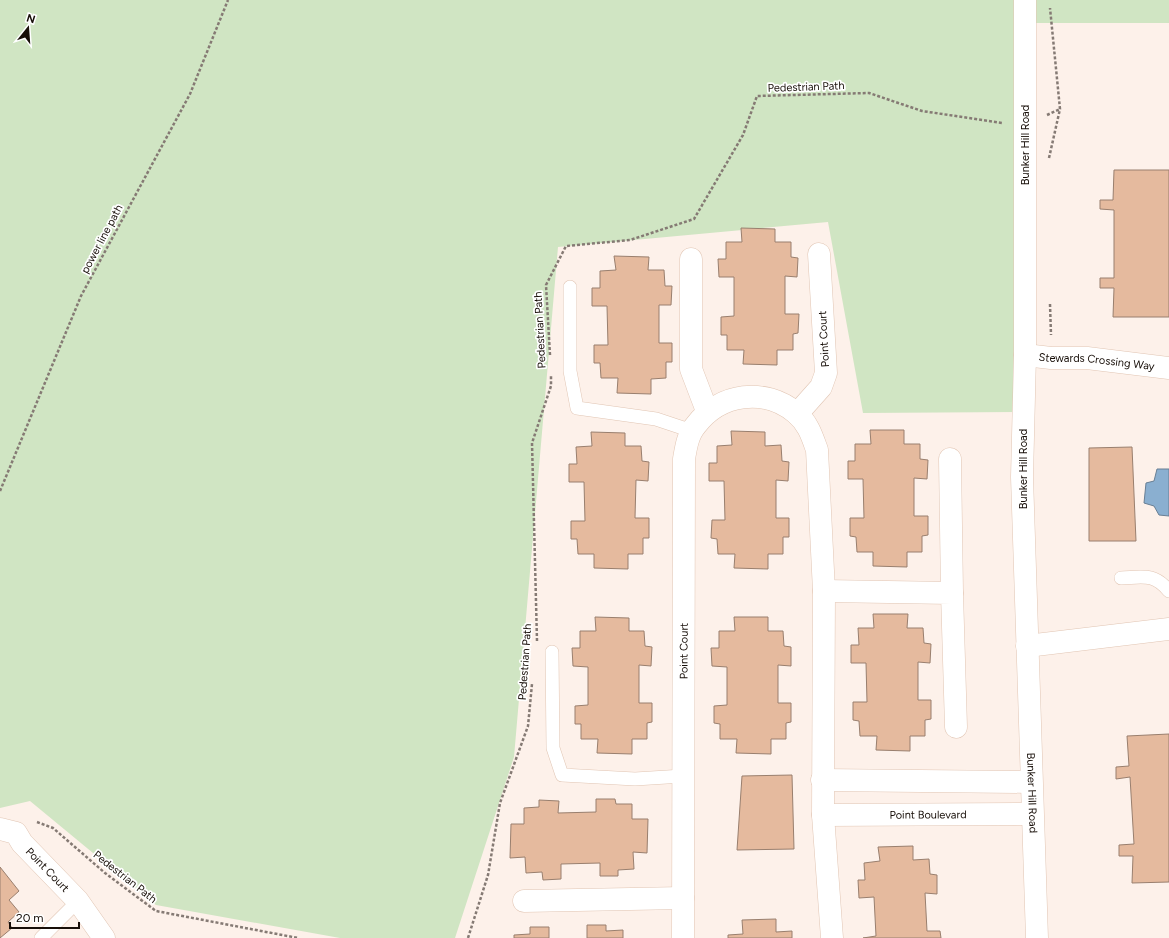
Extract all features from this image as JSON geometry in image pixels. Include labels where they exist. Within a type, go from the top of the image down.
[{"type":"street","name":"Bunker Hill Road","points":[[1025,0],[1025,355],[1022,478],[1037,938]]},
{"type":"street","name":"Point Court","points":[[797,414],[821,387],[826,373],[819,254]]},
{"type":"street","points":[[691,259],[691,369],[707,411]]},
{"type":"street","name":"Stewards Crossing Way","points":[[1025,355],[1052,358],[1087,358],[1169,368]]},
{"type":"street","name":"Point Court","points":[[682,938],[684,459],[686,443],[692,431],[707,411],[724,401],[742,396],[762,396],[780,402],[797,414],[810,429],[818,450],[824,591],[823,815],[832,938]]},
{"type":"street","points":[[950,459],[956,726]]},
{"type":"street","points":[[824,591],[952,593]]},
{"type":"street","points":[[1027,646],[1169,629]]},
{"type":"street","points":[[822,780],[1031,782]]},
{"type":"street","name":"Point Boulevard","points":[[823,815],[1032,814]]},
{"type":"street","name":"Point Court","points":[[0,829],[16,833],[22,843],[78,901],[104,938]]},
{"type":"street","points":[[524,901],[683,898]]},
{"type":"lane","points":[[570,287],[570,371],[577,408],[656,418],[692,431]]},
{"type":"lane","points":[[1122,578],[1150,576],[1161,581],[1169,591]]},
{"type":"lane","points":[[552,652],[553,748],[562,775],[635,779],[683,776]]},
{"type":"lane","points":[[41,938],[78,901]]},
{"type":"path","name":"power line path","points":[[0,491],[81,296],[190,94],[228,0]]},
{"type":"path","points":[[1049,0],[1060,109],[1049,161]]},
{"type":"path","name":"Pedestrian Path","points":[[550,358],[546,285],[566,246],[630,240],[694,219],[743,135],[758,96],[869,93],[922,110],[1025,126]]},
{"type":"path","points":[[1025,126],[1060,109]]},
{"type":"path","points":[[1049,299],[1052,358]]},
{"type":"path","name":"Pedestrian Path","points":[[536,644],[532,443],[551,386],[550,372]]},
{"type":"path","name":"Pedestrian Path","points":[[468,938],[488,875],[500,803],[528,726],[533,681]]},
{"type":"path","name":"Pedestrian Path","points":[[32,821],[53,828],[105,873],[156,912],[298,938]]},
{"type":"green space","points":[[0,0],[1169,0],[1169,23],[1036,23],[1021,192],[1022,412],[863,413],[828,222],[558,247],[514,757],[455,938],[340,938],[156,905],[30,801],[0,808]]},
{"type":"water","points":[[1157,469],[1169,469],[1169,516],[1159,515],[1154,506],[1144,503],[1146,483],[1154,481]]},
{"type":"building","points":[[1114,170],[1169,170],[1169,317],[1113,317],[1114,288],[1100,288],[1100,278],[1114,278],[1114,210],[1100,209],[1100,200],[1113,200]]},
{"type":"building","points":[[741,228],[775,229],[775,242],[791,242],[791,257],[798,258],[797,277],[785,276],[785,314],[799,314],[798,333],[793,334],[793,350],[777,350],[777,365],[743,364],[744,350],[727,350],[727,335],[721,335],[721,317],[734,316],[734,277],[719,277],[718,259],[726,259],[726,242],[742,242]]},
{"type":"building","points":[[614,256],[649,257],[648,270],[664,270],[665,286],[672,286],[671,305],[659,305],[659,343],[672,343],[672,362],[666,362],[666,378],[651,379],[651,394],[617,393],[618,378],[601,378],[600,363],[594,363],[594,345],[608,345],[607,306],[592,306],[592,288],[600,288],[600,271],[616,270]]},
{"type":"building","points":[[870,430],[904,430],[904,444],[920,444],[920,459],[928,460],[927,479],[914,478],[914,516],[928,516],[928,535],[922,536],[922,552],[907,552],[907,567],[873,566],[873,552],[857,552],[856,537],[850,536],[850,518],[864,518],[863,479],[848,479],[848,461],[855,461],[855,444],[871,444]]},
{"type":"building","points":[[731,431],[765,432],[765,446],[781,445],[782,461],[789,462],[788,481],[776,480],[776,518],[789,518],[789,537],[783,537],[783,554],[768,554],[768,569],[734,568],[735,554],[718,554],[717,539],[711,538],[712,520],[725,520],[724,481],[709,481],[709,463],[717,463],[717,446],[732,445]]},
{"type":"building","points":[[591,432],[625,433],[625,446],[641,446],[642,461],[649,462],[648,481],[636,480],[635,518],[649,518],[649,538],[643,538],[643,554],[628,554],[628,569],[594,568],[594,554],[578,554],[577,539],[571,539],[571,521],[585,521],[584,482],[569,482],[569,464],[577,464],[576,447],[592,446]]},
{"type":"building","points":[[1132,447],[1136,541],[1089,541],[1089,448]]},
{"type":"building","points":[[873,614],[908,614],[907,628],[923,628],[924,643],[931,644],[930,663],[918,662],[918,700],[931,700],[931,719],[925,720],[925,736],[910,736],[910,751],[876,750],[877,736],[860,736],[859,721],[853,720],[853,702],[867,702],[866,663],[851,663],[851,645],[859,645],[858,628],[874,628]]},
{"type":"building","points":[[595,617],[629,618],[629,631],[644,631],[645,646],[652,647],[651,666],[639,665],[639,703],[652,703],[652,722],[647,723],[647,739],[632,739],[632,754],[597,753],[598,739],[581,739],[581,724],[575,724],[575,706],[588,705],[588,667],[573,666],[572,648],[580,648],[580,631],[596,631]]},
{"type":"building","points":[[734,617],[768,617],[768,631],[783,631],[784,646],[791,647],[791,666],[778,665],[778,703],[791,703],[791,722],[786,723],[786,739],[771,739],[771,754],[736,753],[737,739],[720,739],[720,724],[714,723],[714,706],[727,705],[727,667],[712,666],[711,648],[719,648],[719,631],[735,631]]},
{"type":"building","points":[[1169,734],[1169,882],[1132,883],[1133,856],[1119,856],[1119,845],[1134,844],[1130,777],[1116,779],[1116,767],[1129,766],[1127,736]]},
{"type":"building","points":[[792,775],[794,849],[737,850],[742,776]]},
{"type":"building","points":[[596,799],[615,799],[616,804],[632,804],[632,819],[648,819],[647,853],[633,852],[634,869],[618,870],[618,876],[600,876],[600,863],[561,864],[561,879],[543,880],[542,872],[526,873],[525,857],[510,858],[511,824],[524,824],[524,808],[539,807],[539,800],[559,801],[558,813],[596,812]]},
{"type":"building","points":[[913,846],[913,860],[929,859],[930,874],[937,875],[937,894],[925,893],[927,931],[940,931],[941,938],[863,938],[876,936],[874,897],[859,898],[858,880],[865,880],[864,863],[880,861],[878,847]]},
{"type":"building","points":[[0,867],[19,891],[9,900],[19,912],[8,922],[12,928],[0,938]]},
{"type":"building","points":[[776,919],[776,932],[792,931],[792,938],[728,938],[728,935],[743,934],[742,920]]},
{"type":"building","points":[[587,925],[606,925],[606,931],[623,930],[623,938],[587,938]]},
{"type":"building","points":[[530,927],[549,927],[549,938],[514,938],[514,935],[530,934]]}]
